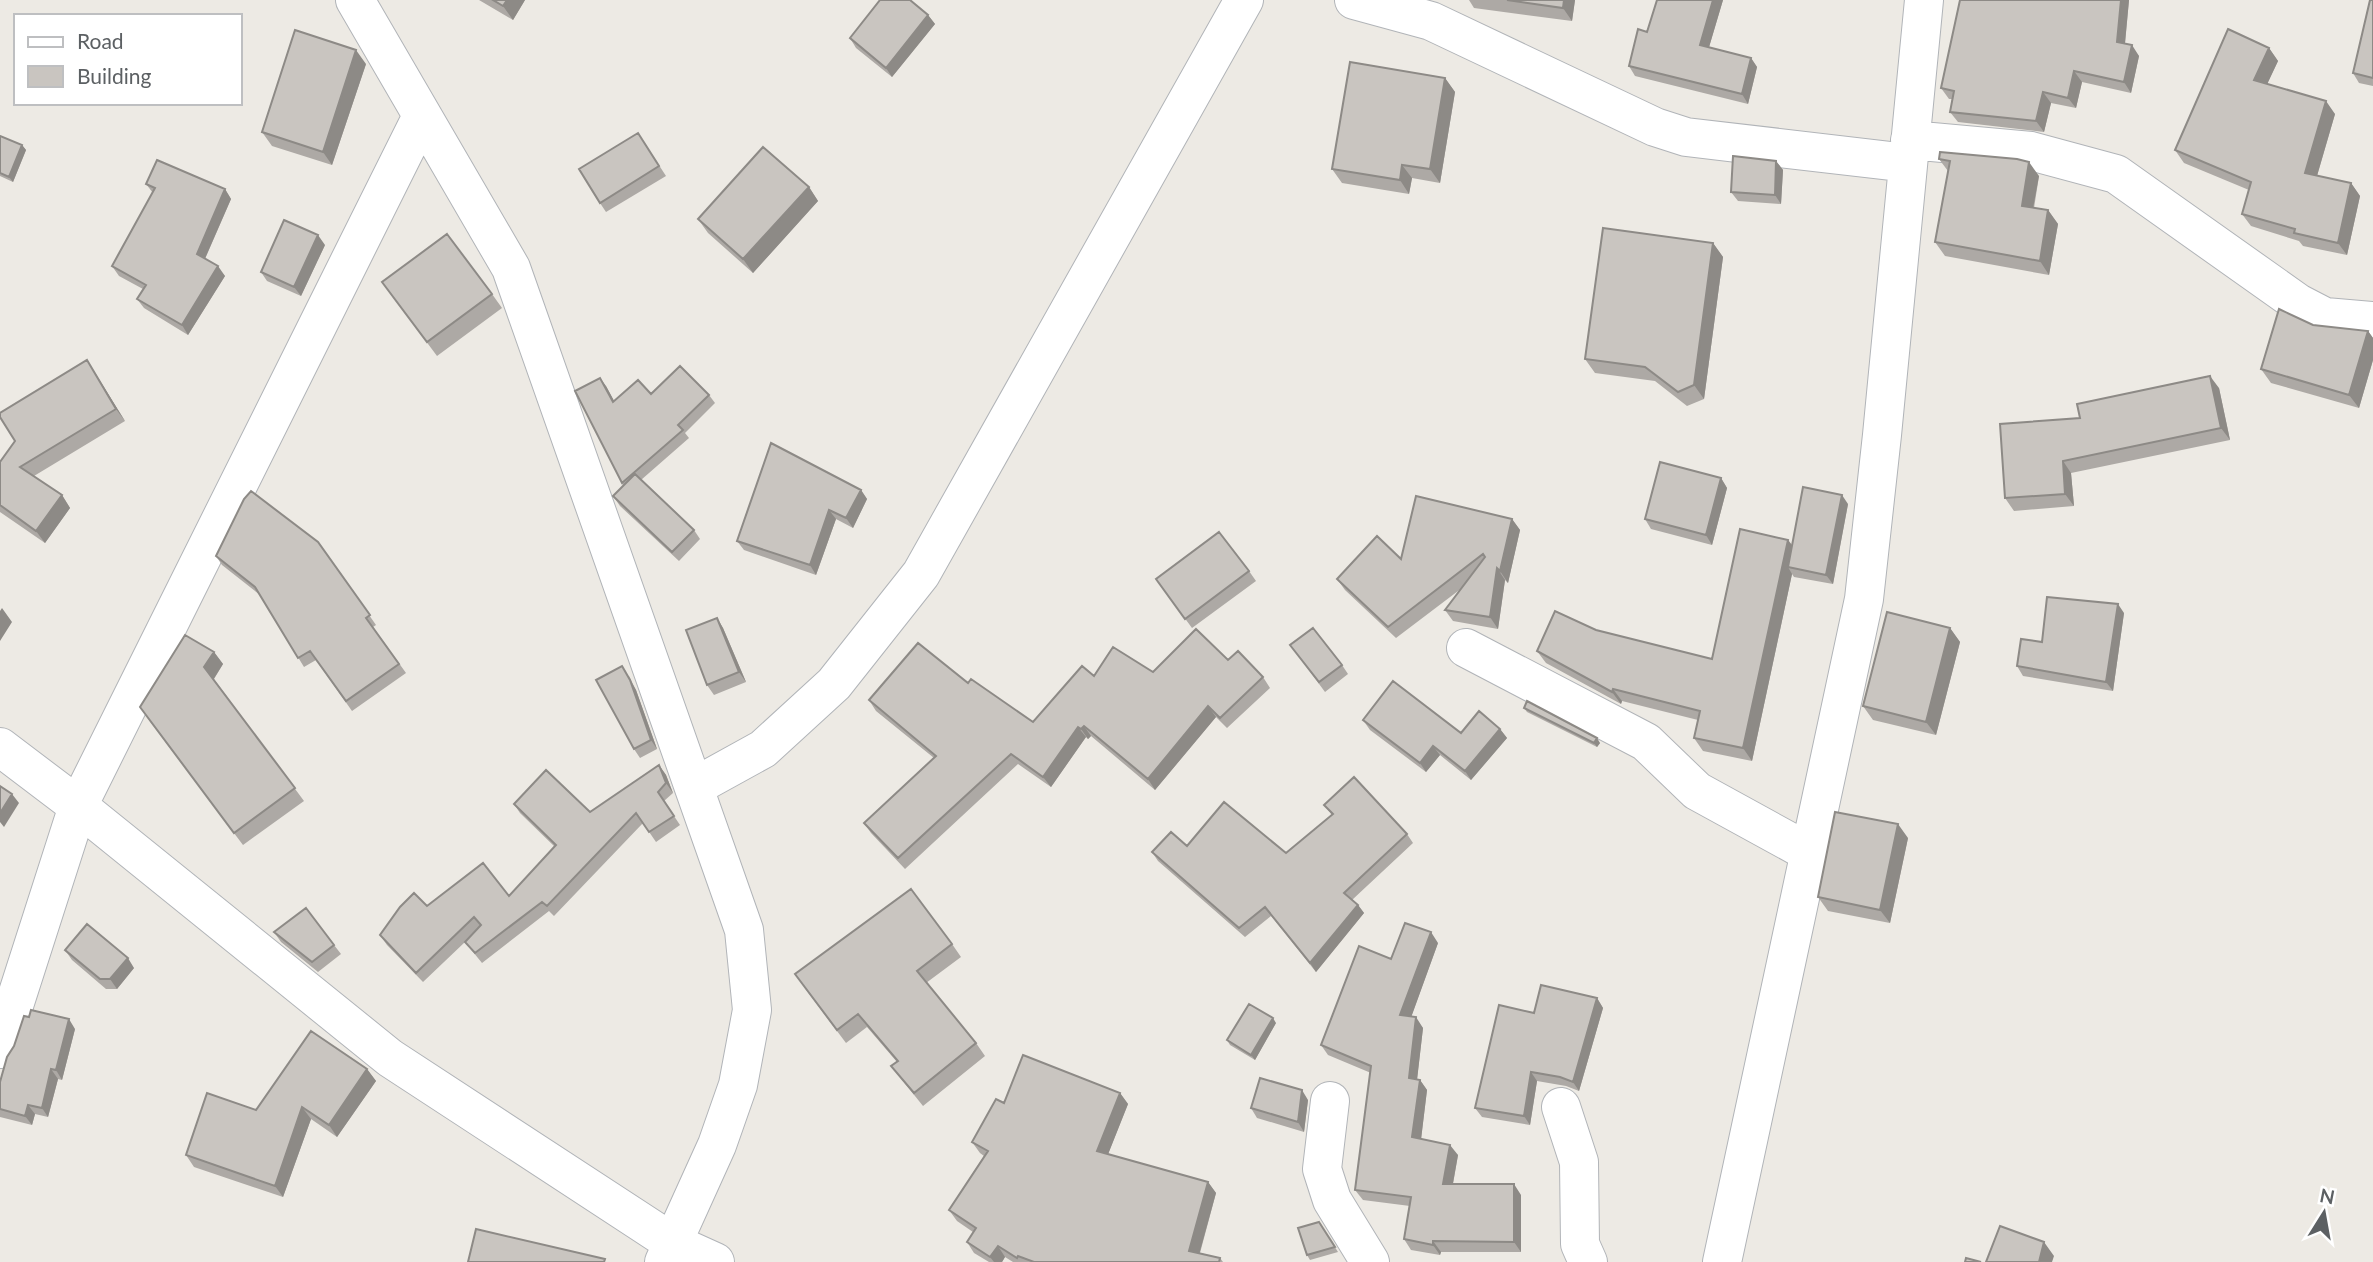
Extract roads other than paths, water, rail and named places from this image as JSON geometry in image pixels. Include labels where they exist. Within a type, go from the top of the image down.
[{"type":"street","points":[[355,0],[511,268],[744,930],[752,1010],[738,1084],[717,1145],[669,1252]]},
{"type":"street","points":[[694,787],[762,749],[834,684],[921,574],[1244,0]]},
{"type":"street","points":[[1354,0],[1431,21],[1655,127],[1685,137],[1909,152],[2031,152],[2116,174],[2298,303],[2325,317],[2373,321]]},
{"type":"street","points":[[1722,1262],[1864,599],[1924,0]]},
{"type":"street","points":[[2,1034],[78,806],[422,116]]},
{"type":"street","points":[[1465,648],[1646,742],[1696,791],[1810,853]]},
{"type":"street","points":[[0,747],[78,806],[390,1058],[669,1252],[715,1262]]},
{"type":"street","points":[[1330,1101],[1322,1169],[1332,1200],[1370,1262]]},
{"type":"street","points":[[1561,1107],[1579,1162],[1577,1256]]}]
